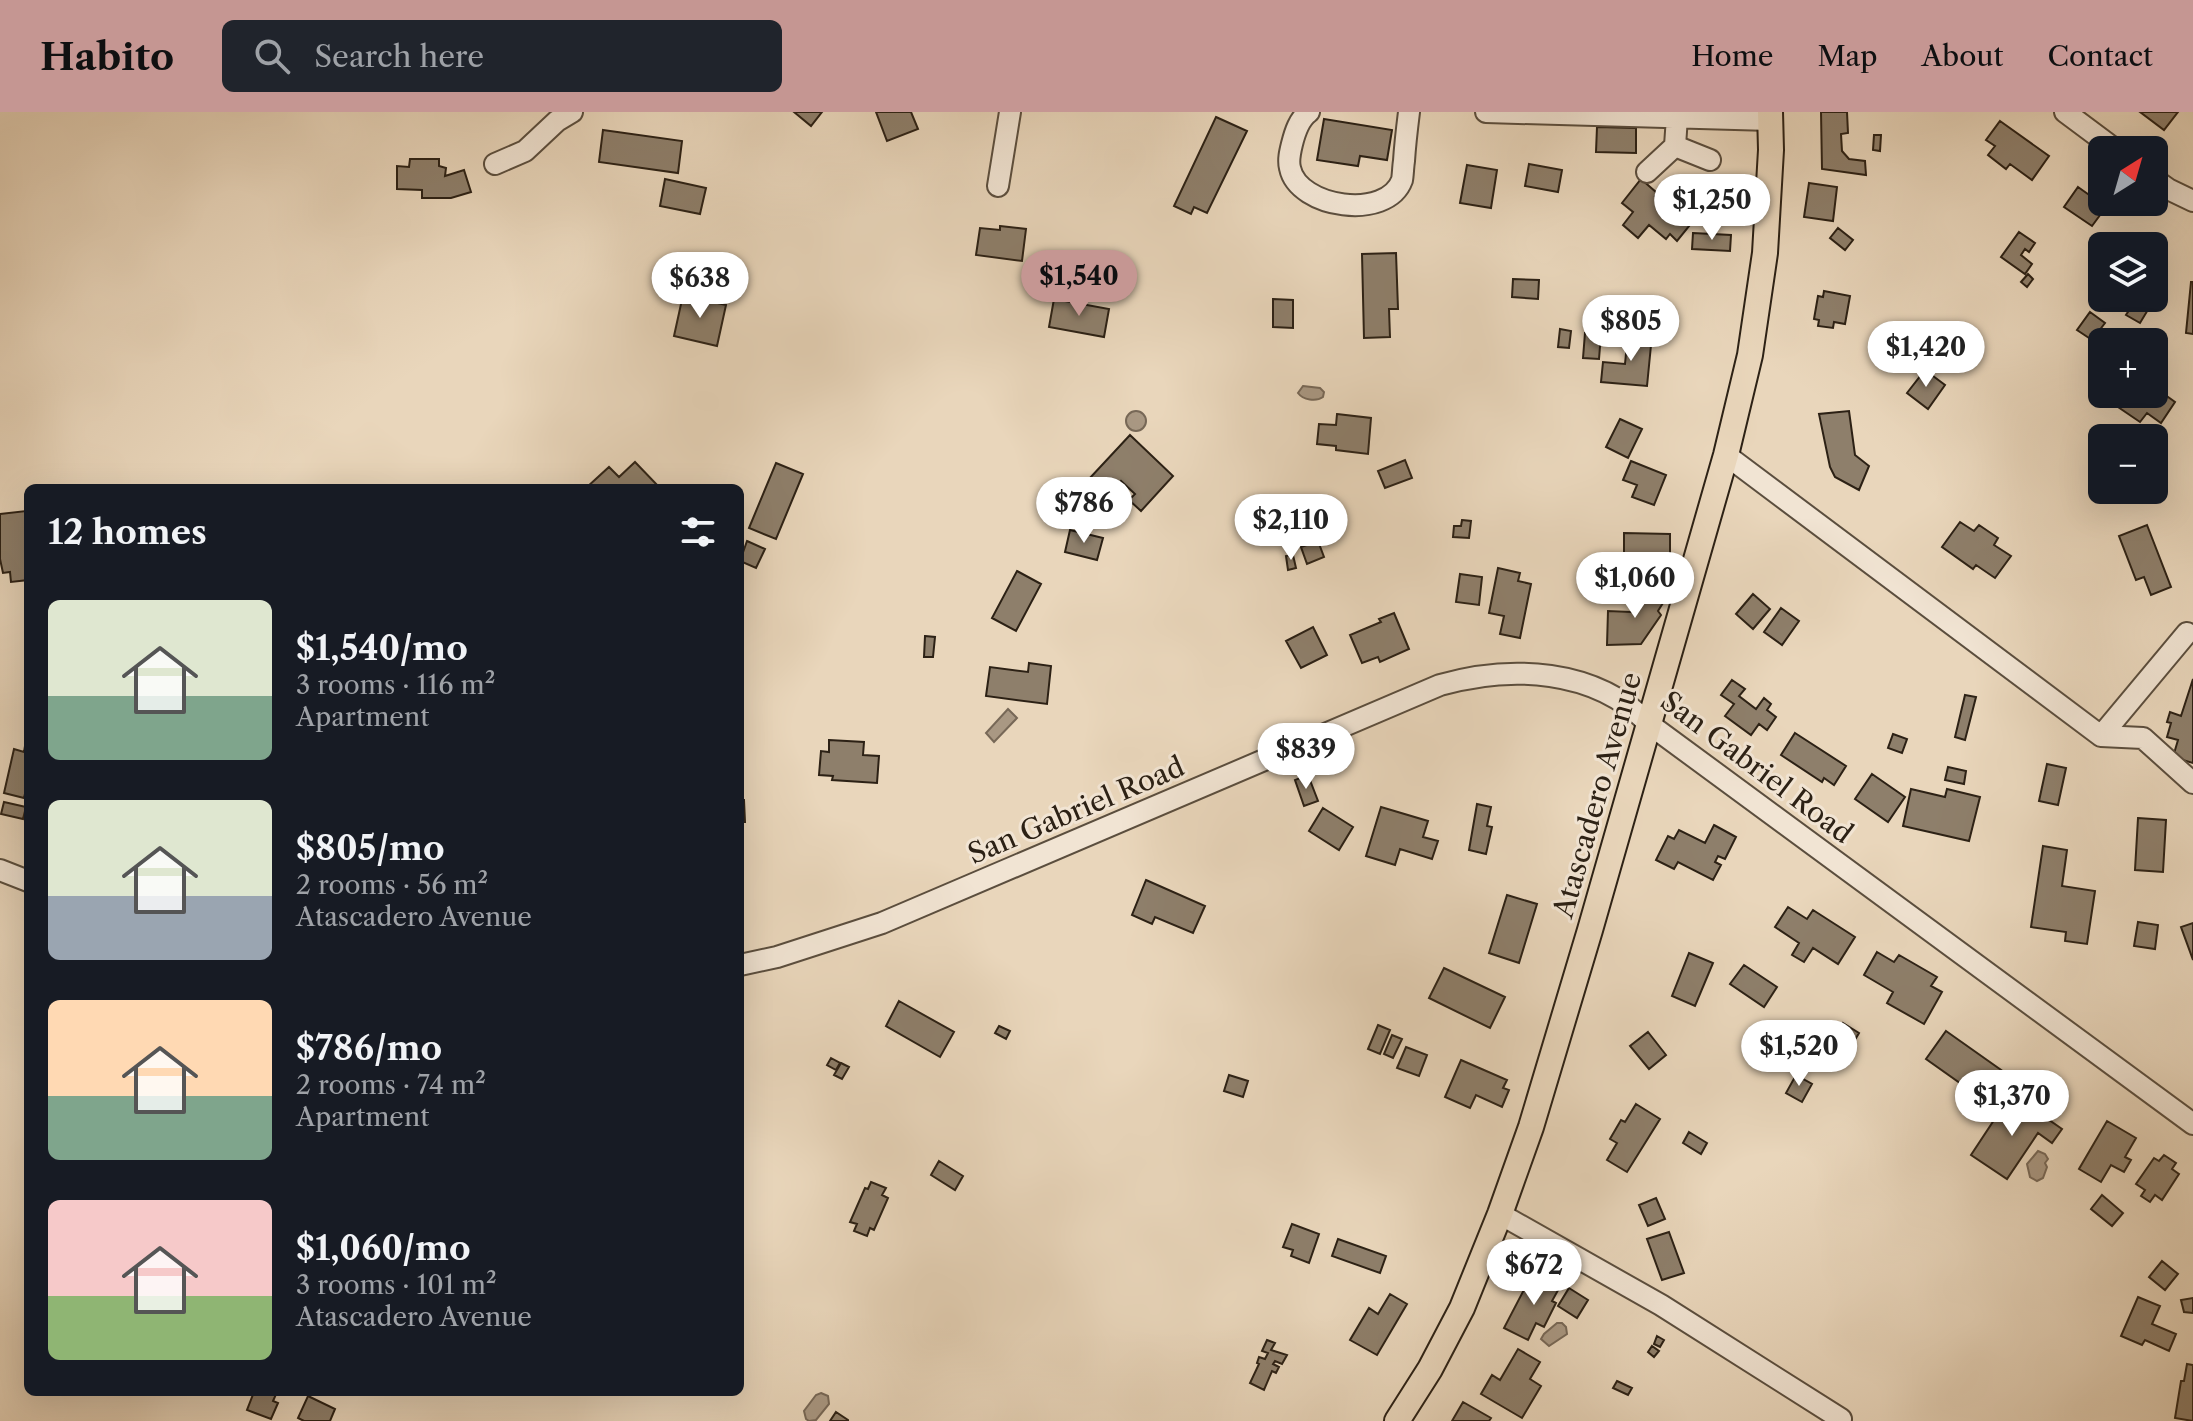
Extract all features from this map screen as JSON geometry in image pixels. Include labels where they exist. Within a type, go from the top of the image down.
[{"type":"main road","name":"Atascadero Avenue","points":[[1397,1421],[1430,1369],[1462,1308],[1531,1127],[1726,455],[1750,355],[1765,253],[1770,116]]},
{"type":"street","points":[[495,164],[525,151],[557,121],[572,112]]},
{"type":"street","points":[[998,186],[1010,112]]},
{"type":"street","points":[[1309,112],[1297,127],[1289,158],[1290,170],[1298,185],[1308,193],[1334,203],[1357,205],[1381,200],[1393,193],[1402,180],[1409,112]]},
{"type":"street","points":[[1486,112],[1770,116]]},
{"type":"street","points":[[2065,112],[2097,136]]},
{"type":"street","points":[[1647,172],[1675,146],[1677,117]]},
{"type":"street","points":[[1675,146],[1710,160]]},
{"type":"street","points":[[2168,188],[2193,201]]},
{"type":"street","points":[[2168,189],[2193,207]]},
{"type":"street","points":[[1726,455],[2101,736],[2143,738],[2193,783]]},
{"type":"street","points":[[2101,736],[2187,633]]},
{"type":"street","name":"San Gabriel Road","points":[[744,964],[777,957],[882,923],[1420,693],[1480,676],[1521,673],[1562,678],[1601,690],[1633,707],[1649,724],[2193,1124]]},
{"type":"street","points":[[0,870],[24,879]]},
{"type":"street","points":[[1500,1214],[1661,1305],[1841,1419]]},
{"type":"shaded area","points":[[1303,386],[1320,388],[1324,392],[1323,397],[1313,400],[1303,397],[1298,393]]},
{"type":"shaded area","points":[[1136,411],[1143,414],[1146,421],[1143,428],[1136,431],[1129,428],[1126,421],[1129,414]]},
{"type":"shaded area","points":[[1008,709],[1017,718],[994,742],[986,733]]},
{"type":"shaded area","points":[[2038,1151],[2048,1159],[2043,1178],[2037,1181],[2030,1177],[2027,1164]]},
{"type":"shaded area","points":[[1557,1323],[1566,1327],[1567,1334],[1549,1346],[1541,1339]]},
{"type":"shaded area","points":[[821,1393],[828,1396],[829,1404],[816,1420],[809,1421],[804,1411]]},
{"type":"building","points":[[794,112],[822,112],[811,126]]},
{"type":"building","points":[[876,112],[911,112],[918,129],[887,141]]},
{"type":"building","points":[[1821,112],[1847,112],[1848,133],[1841,134],[1842,151],[1849,159],[1865,161],[1866,175],[1822,169]]},
{"type":"building","points":[[2140,112],[2178,112],[2164,130]]},
{"type":"building","points":[[1216,117],[1247,131],[1207,213],[1194,207],[1191,214],[1174,206]]},
{"type":"building","points":[[1324,119],[1392,130],[1387,160],[1360,156],[1358,166],[1317,160]]},
{"type":"building","points":[[2000,121],[2049,156],[2032,180],[2010,164],[2006,169],[1988,155],[1995,146],[1986,140]]},
{"type":"building","points":[[1597,127],[1636,128],[1636,153],[1596,152]]},
{"type":"building","points":[[603,130],[682,141],[678,173],[599,162]]},
{"type":"building","points":[[1874,135],[1881,135],[1880,151],[1873,150]]},
{"type":"building","points":[[410,159],[439,159],[439,166],[446,168],[445,176],[464,170],[471,192],[451,198],[422,198],[422,190],[397,189],[397,166],[409,167]]},
{"type":"building","points":[[1529,164],[1562,170],[1558,192],[1525,186]]},
{"type":"building","points":[[1467,165],[1497,170],[1491,208],[1460,203]]},
{"type":"building","points":[[665,179],[706,188],[700,214],[660,206]]},
{"type":"building","points":[[1641,179],[1657,193],[1655,196],[1690,225],[1677,241],[1670,234],[1666,239],[1649,225],[1638,238],[1623,225],[1633,212],[1622,203]]},
{"type":"building","points":[[1809,183],[1837,187],[1833,221],[1804,217]]},
{"type":"building","points":[[2078,187],[2088,194],[2088,216],[2099,216],[2092,226],[2064,207]]},
{"type":"building","points":[[1000,226],[1026,229],[1022,261],[976,255],[980,228],[1000,230]]},
{"type":"building","points":[[1838,228],[1853,240],[1845,250],[1830,238]]},
{"type":"building","points":[[2019,232],[2035,243],[2029,252],[2025,249],[2021,255],[2032,264],[2025,274],[2001,257]]},
{"type":"building","points":[[1693,233],[1731,235],[1730,251],[1692,249]]},
{"type":"building","points":[[1396,253],[1398,309],[1389,309],[1390,337],[1364,338],[1362,254]]},
{"type":"building","points":[[2028,274],[2033,279],[2027,287],[2021,282]]},
{"type":"building","points":[[1513,279],[1539,280],[1538,299],[1512,297]]},
{"type":"building","points":[[2193,282],[2193,334],[2186,333]]},
{"type":"building","points":[[1824,291],[1850,296],[1845,324],[1834,322],[1833,328],[1818,326],[1819,320],[1814,319],[1818,296],[1823,297]]},
{"type":"building","points":[[683,295],[726,305],[717,346],[674,336]]},
{"type":"building","points":[[1054,299],[1109,309],[1104,337],[1049,327]]},
{"type":"building","points":[[1273,299],[1293,300],[1293,328],[1273,327]]},
{"type":"building","points":[[2090,312],[2105,323],[2101,328],[2088,328],[2088,337],[2077,330]]},
{"type":"building","points":[[2128,312],[2147,312],[2140,323],[2126,315]]},
{"type":"building","points":[[1560,329],[1571,331],[1569,348],[1558,347]]},
{"type":"building","points":[[1585,333],[1601,334],[1599,359],[1583,358]]},
{"type":"building","points":[[1628,333],[1652,335],[1647,386],[1601,382],[1603,362],[1625,364]]},
{"type":"building","points":[[1925,370],[1945,385],[1928,409],[1907,393]]},
{"type":"building","points":[[2168,397],[2175,402],[2161,423],[2147,413],[2140,422],[2119,408],[2168,408]]},
{"type":"building","points":[[1849,411],[1855,455],[1869,466],[1859,490],[1835,477],[1819,414]]},
{"type":"building","points":[[1337,414],[1371,418],[1368,454],[1317,444],[1319,424],[1336,425]]},
{"type":"building","points":[[1620,419],[1642,429],[1628,458],[1606,447]]},
{"type":"building","points":[[1130,435],[1173,476],[1141,511],[1129,500],[1135,494],[1121,481],[1107,496],[1089,479]]},
{"type":"building","points":[[1405,460],[1412,478],[1385,488],[1378,471]]},
{"type":"building","points":[[1631,461],[1666,475],[1654,505],[1632,497],[1637,485],[1623,480]]},
{"type":"building","points":[[635,462],[656,484],[590,484],[609,467],[619,477]]},
{"type":"building","points":[[776,463],[803,474],[776,539],[749,528]]},
{"type":"building","points":[[24,511],[24,580],[11,582],[10,572],[3,573],[0,514]]},
{"type":"building","points":[[1462,520],[1471,521],[1469,538],[1453,537],[1454,526],[1461,526]]},
{"type":"building","points":[[1960,522],[1974,531],[1979,525],[1998,538],[1994,545],[2011,556],[1995,578],[1976,565],[1973,569],[1942,547]]},
{"type":"building","points":[[2147,525],[2171,587],[2151,595],[2144,577],[2136,580],[2119,536]]},
{"type":"building","points":[[1070,530],[1103,538],[1097,560],[1065,552]]},
{"type":"building","points":[[1624,533],[1670,534],[1670,562],[1656,561],[1656,571],[1624,571]]},
{"type":"building","points":[[747,541],[765,549],[756,568],[744,563]]},
{"type":"building","points":[[1318,541],[1324,557],[1307,564],[1301,547]]},
{"type":"building","points":[[1293,555],[1296,568],[1288,570],[1286,556]]},
{"type":"building","points":[[1498,568],[1520,573],[1518,581],[1531,584],[1520,638],[1500,634],[1504,616],[1489,613]]},
{"type":"building","points":[[1017,571],[1041,584],[1016,631],[992,618]]},
{"type":"building","points":[[1460,574],[1482,577],[1479,605],[1456,602]]},
{"type":"building","points":[[1646,586],[1666,598],[1658,611],[1661,615],[1641,644],[1607,645],[1608,611],[1631,612]]},
{"type":"building","points":[[1753,594],[1770,609],[1753,629],[1736,614]]},
{"type":"building","points":[[1781,608],[1799,621],[1782,645],[1764,632]]},
{"type":"building","points":[[1394,613],[1409,649],[1380,662],[1378,657],[1362,663],[1350,635]]},
{"type":"building","points":[[1313,627],[1327,655],[1301,668],[1286,641]]},
{"type":"building","points":[[925,636],[935,637],[933,657],[924,657]]},
{"type":"building","points":[[1029,663],[1051,666],[1047,704],[986,696],[990,667],[1028,672]]},
{"type":"building","points":[[2193,679],[2193,763],[2173,757],[2178,740],[2167,737],[2171,723],[2167,722],[2170,712],[2181,716]]},
{"type":"building","points":[[1732,680],[1745,689],[1739,696],[1756,709],[1764,698],[1771,704],[1767,710],[1776,717],[1767,730],[1759,724],[1751,735],[1725,716],[1734,704],[1721,695]]},
{"type":"building","points":[[1965,695],[1976,697],[1965,740],[1955,737]]},
{"type":"building","points":[[1795,733],[1846,766],[1834,785],[1824,778],[1822,782],[1781,755]]},
{"type":"building","points":[[1893,734],[1907,739],[1902,753],[1888,748]]},
{"type":"building","points":[[829,740],[864,742],[863,755],[879,756],[877,783],[832,780],[833,776],[819,775],[821,751],[829,752]]},
{"type":"building","points":[[14,749],[24,752],[24,798],[4,793]]},
{"type":"building","points":[[2047,764],[2066,768],[2058,805],[2039,801]]},
{"type":"building","points":[[1948,767],[1966,771],[1964,784],[1945,780]]},
{"type":"building","points":[[1872,774],[1905,797],[1888,822],[1855,799]]},
{"type":"building","points":[[1308,775],[1318,801],[1304,806],[1295,780]]},
{"type":"building","points":[[1911,789],[1945,797],[1947,789],[1980,797],[1969,841],[1903,826]]},
{"type":"building","points":[[4,802],[24,807],[23,819],[1,814]]},
{"type":"building","points":[[1477,804],[1491,807],[1487,826],[1492,827],[1486,854],[1469,850]]},
{"type":"building","points":[[1381,807],[1428,821],[1423,837],[1438,841],[1432,859],[1400,849],[1395,865],[1366,856]]},
{"type":"building","points":[[1323,808],[1353,827],[1339,850],[1309,831]]},
{"type":"building","points":[[2138,818],[2166,820],[2163,872],[2135,870]]},
{"type":"building","points":[[1714,825],[1736,837],[1725,859],[1718,856],[1715,862],[1721,865],[1713,880],[1678,862],[1674,869],[1656,860],[1668,836],[1674,839],[1679,830],[1705,843]]},
{"type":"building","points":[[2043,846],[2067,850],[2062,886],[2095,891],[2087,944],[2065,941],[2066,932],[2031,927]]},
{"type":"building","points":[[1146,880],[1205,906],[1193,933],[1155,917],[1152,924],[1132,915]]},
{"type":"building","points":[[1507,895],[1537,904],[1519,963],[1489,953]]},
{"type":"building","points":[[1788,907],[1807,919],[1813,910],[1855,937],[1838,964],[1813,948],[1804,962],[1792,955],[1799,943],[1775,927]]},
{"type":"building","points":[[2138,922],[2158,925],[2155,949],[2134,946]]},
{"type":"building","points":[[2193,923],[2193,960],[2181,927]]},
{"type":"building","points":[[1877,952],[1894,962],[1899,955],[1937,977],[1931,986],[1942,992],[1924,1024],[1887,1003],[1893,992],[1864,975]]},
{"type":"building","points":[[1689,953],[1713,963],[1695,1006],[1672,996]]},
{"type":"building","points":[[1744,965],[1777,987],[1764,1007],[1730,984]]},
{"type":"building","points":[[1444,968],[1505,997],[1490,1028],[1429,998]]},
{"type":"building","points":[[899,1001],[954,1032],[940,1057],[886,1026]]},
{"type":"building","points":[[1843,1023],[1859,1033],[1856,1038],[1840,1028]]},
{"type":"building","points":[[1378,1025],[1390,1030],[1380,1054],[1368,1049]]},
{"type":"building","points":[[999,1026],[1010,1031],[1006,1039],[995,1033]]},
{"type":"building","points":[[1946,1031],[2011,1077],[1991,1105],[1926,1059]]},
{"type":"building","points":[[1648,1032],[1666,1055],[1649,1069],[1630,1046]]},
{"type":"building","points":[[1392,1035],[1402,1039],[1393,1058],[1384,1054]]},
{"type":"building","points":[[1406,1047],[1427,1055],[1419,1076],[1397,1068]]},
{"type":"building","points":[[831,1058],[840,1063],[836,1070],[827,1065]]},
{"type":"building","points":[[1461,1060],[1507,1080],[1503,1088],[1509,1090],[1502,1107],[1476,1095],[1470,1108],[1445,1097]]},
{"type":"building","points":[[841,1063],[849,1067],[842,1079],[834,1075]]},
{"type":"building","points":[[1229,1075],[1248,1081],[1243,1097],[1224,1091]]},
{"type":"building","points":[[1796,1075],[1812,1084],[1802,1102],[1786,1093]]},
{"type":"building","points":[[2008,1099],[2036,1118],[2039,1113],[2062,1129],[2052,1143],[2038,1133],[2007,1179],[1971,1155]]},
{"type":"building","points":[[1636,1104],[1660,1119],[1627,1172],[1607,1160],[1617,1143],[1610,1139],[1621,1120],[1625,1122]]},
{"type":"building","points":[[2107,1121],[2136,1138],[2125,1157],[2131,1160],[2124,1172],[2111,1165],[2101,1182],[2079,1169]]},
{"type":"building","points":[[1689,1132],[1707,1143],[1701,1154],[1683,1143]]},
{"type":"building","points":[[2164,1155],[2176,1163],[2172,1169],[2179,1174],[2162,1200],[2155,1195],[2150,1202],[2141,1196],[2145,1190],[2136,1184],[2154,1158],[2159,1161]]},
{"type":"building","points":[[939,1161],[963,1176],[955,1190],[931,1175]]},
{"type":"building","points":[[871,1182],[886,1188],[882,1195],[888,1198],[874,1230],[870,1228],[867,1236],[854,1231],[857,1224],[850,1222],[865,1188],[868,1189]]},
{"type":"building","points":[[2102,1195],[2123,1213],[2112,1226],[2091,1209]]},
{"type":"building","points":[[1656,1198],[1665,1219],[1648,1226],[1639,1205]]},
{"type":"building","points":[[1292,1224],[1319,1234],[1309,1263],[1291,1256],[1293,1250],[1283,1247]]},
{"type":"building","points":[[1669,1232],[1684,1273],[1662,1280],[1647,1239]]},
{"type":"building","points":[[1338,1239],[1386,1256],[1380,1273],[1332,1256]]},
{"type":"building","points":[[2162,1261],[2178,1274],[2165,1290],[2149,1277]]},
{"type":"building","points":[[1542,1273],[1562,1283],[1552,1301],[1556,1303],[1544,1327],[1536,1323],[1528,1340],[1504,1328],[1527,1284],[1535,1288]]},
{"type":"building","points":[[1569,1288],[1588,1300],[1577,1318],[1558,1306]]},
{"type":"building","points":[[1390,1294],[1407,1304],[1377,1355],[1350,1340],[1369,1308],[1378,1314]]},
{"type":"building","points":[[2138,1297],[2160,1306],[2152,1324],[2176,1334],[2169,1351],[2145,1340],[2142,1345],[2121,1336]]},
{"type":"building","points":[[2193,1298],[2193,1313],[2184,1312],[2181,1300]]},
{"type":"building","points":[[1657,1336],[1664,1340],[1660,1347],[1654,1344]]},
{"type":"building","points":[[1267,1340],[1275,1343],[1271,1350],[1287,1355],[1282,1364],[1275,1361],[1273,1364],[1279,1367],[1276,1373],[1272,1371],[1264,1390],[1250,1383],[1259,1357],[1265,1359],[1268,1353],[1262,1351]]},
{"type":"building","points":[[1652,1346],[1659,1351],[1654,1357],[1648,1352]]},
{"type":"building","points":[[1518,1349],[1540,1362],[1530,1379],[1541,1386],[1522,1418],[1481,1394],[1492,1375],[1500,1380]]},
{"type":"building","points":[[2187,1364],[2193,1365],[2193,1421],[2175,1418]]},
{"type":"building","points":[[1617,1381],[1632,1388],[1628,1395],[1613,1388]]},
{"type":"building","points":[[252,1396],[275,1396],[273,1401],[278,1403],[271,1419],[247,1410]]},
{"type":"building","points":[[308,1396],[335,1409],[330,1421],[304,1421],[298,1418]]},
{"type":"building","points":[[1463,1402],[1491,1418],[1489,1421],[1452,1421]]},
{"type":"building","points":[[836,1412],[848,1420],[848,1421],[830,1421]]}]
